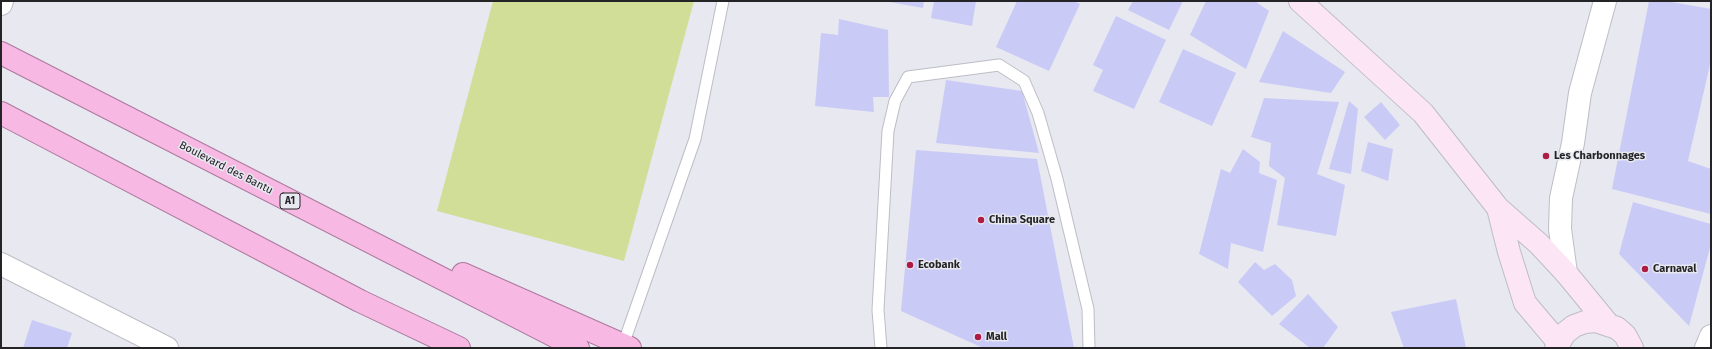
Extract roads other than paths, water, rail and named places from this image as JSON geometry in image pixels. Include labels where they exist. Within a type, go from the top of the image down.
[{"type":"highway","name":"Boulevard des Bantu","points":[[1,53],[578,348]]},
{"type":"highway","points":[[1,113],[360,301],[459,348]]},
{"type":"highway","points":[[384,249],[464,274],[626,346]]},
{"type":"highway","points":[[360,301],[426,348]]},
{"type":"main road","points":[[1300,1],[1423,113],[1498,208],[1539,244],[1566,273],[1608,324],[1625,335],[1632,348]]},
{"type":"main road","points":[[1498,208],[1509,252],[1525,303],[1557,345],[1565,333],[1574,326],[1585,322],[1608,324]]},
{"type":"street","points":[[1566,273],[1560,229],[1561,198],[1574,143],[1580,93],[1605,1]]},
{"type":"street","points":[[1,264],[167,348]]},
{"type":"street","points":[[1706,348],[1711,336]]},
{"type":"lane","points":[[626,346],[695,139],[723,1]]},
{"type":"lane","points":[[881,348],[878,310],[888,131],[895,101],[908,77],[999,65],[1024,81],[1038,113],[1057,179],[1088,309],[1088,348]]},
{"type":"place","name":"Les Charbonnages","points":[[1546,156]]},
{"type":"place","name":"China Square","points":[[981,220]]},
{"type":"place","name":"Ecobank","points":[[910,265]]},
{"type":"place","name":"Carnaval","points":[[1645,269]]},
{"type":"place","name":"Mall","points":[[978,337]]}]
